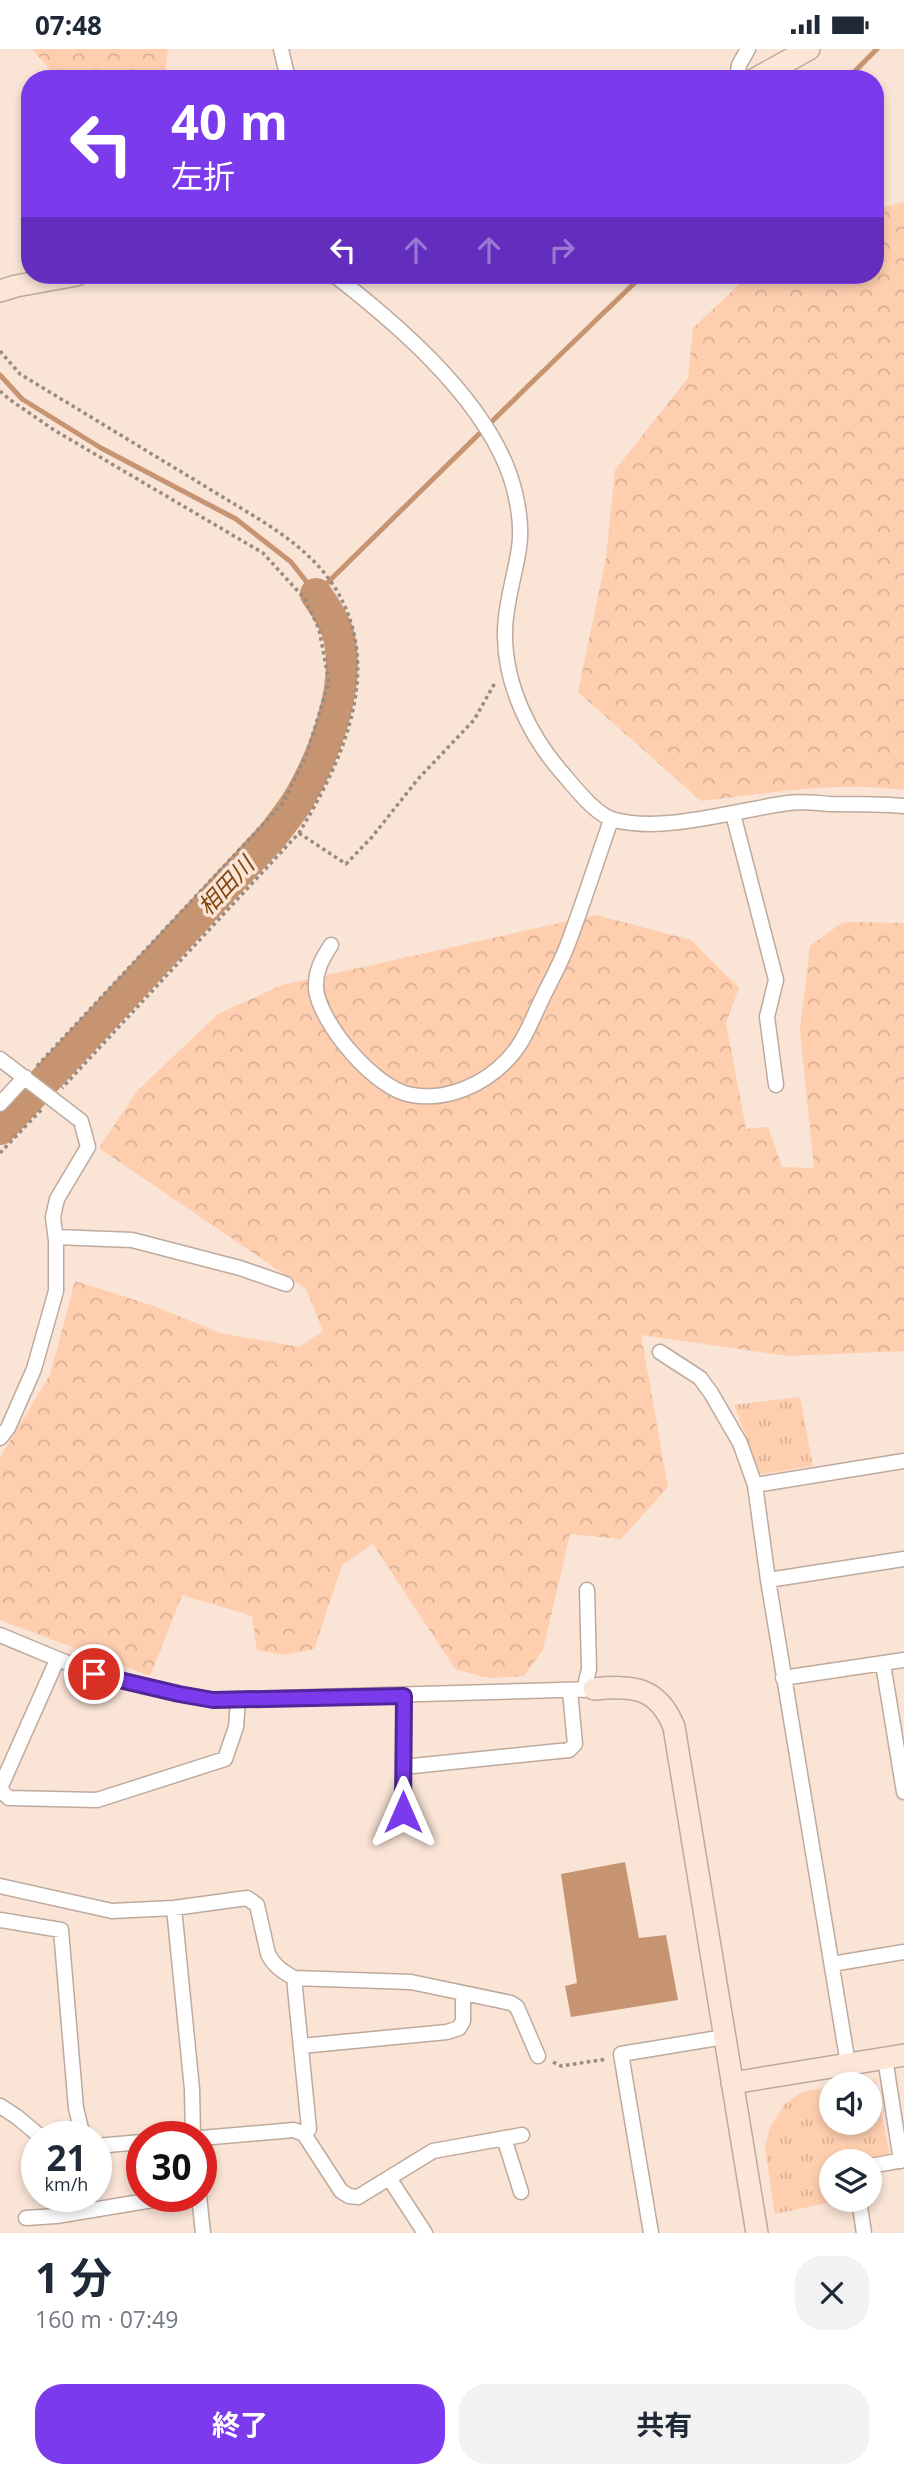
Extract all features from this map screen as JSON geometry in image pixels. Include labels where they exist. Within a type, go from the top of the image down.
[{"type":"street","points":[[281,49],[286,70]]},
{"type":"street","points":[[738,70],[748,49]]},
{"type":"street","points":[[771,70],[809,49]]},
{"type":"street","points":[[0,291],[27,284]]},
{"type":"street","points":[[346,284],[438,366],[485,427],[507,466],[517,504],[520,545],[505,630],[508,671],[535,737],[583,798],[611,820],[641,825],[733,814],[790,803],[904,806]]},
{"type":"street","points":[[733,814],[776,979],[767,1017],[776,1086]]},
{"type":"street","points":[[331,945],[319,964],[316,988],[324,1017],[346,1048],[383,1082],[396,1090],[410,1095],[437,1097],[461,1091],[487,1078],[509,1059],[525,1035],[568,943],[611,820]]},
{"type":"street","points":[[0,1059],[81,1121],[88,1147],[57,1199],[53,1217],[56,1237],[56,1291],[34,1369],[8,1428],[0,1438]]},
{"type":"street","points":[[0,1104],[28,1079]]},
{"type":"street","points":[[56,1237],[132,1240],[240,1268],[286,1284]]},
{"type":"street","points":[[660,1352],[700,1378],[711,1393],[740,1443],[755,1485],[783,1678],[848,2064]]},
{"type":"street","points":[[755,1485],[904,1461]]},
{"type":"street","points":[[768,1580],[904,1559]]},
{"type":"street","points":[[403,1767],[569,1750],[575,1744],[589,1669],[587,1590]]},
{"type":"street","points":[[0,1635],[94,1674],[213,1700],[583,1690],[621,1686],[643,1690],[666,1708],[674,1727],[757,2233]]},
{"type":"street","points":[[57,1660],[1,1786],[3,1793],[9,1798],[97,1800],[225,1759],[236,1727],[238,1700]]},
{"type":"street","points":[[783,1678],[904,1660]]},
{"type":"street","points":[[883,1664],[904,1791]]},
{"type":"street","points":[[403,1812],[404,1696]]},
{"type":"street","points":[[0,1886],[112,1911],[174,1908],[247,1898],[257,1905],[272,1962],[294,1978],[411,1982],[511,2003],[517,2007],[538,2056]]},
{"type":"street","points":[[174,1908],[192,2089],[193,2121]]},
{"type":"street","points":[[0,1920],[61,1930],[79,2121]]},
{"type":"street","points":[[832,1964],[904,1952]]},
{"type":"street","points":[[294,1978],[309,2129],[304,2134]]},
{"type":"street","points":[[301,2046],[447,2032],[459,2028],[463,2021],[463,1993]]},
{"type":"street","points":[[651,2233],[621,2054],[724,2037]]},
{"type":"street","points":[[732,2083],[895,2056],[902,2160],[882,2164]]},
{"type":"street","points":[[0,2106],[22,2121]]},
{"type":"street","points":[[217,2137],[295,2130],[304,2134],[341,2191],[358,2197],[433,2151],[522,2135]]},
{"type":"street","points":[[504,2138],[521,2192]]},
{"type":"street","points":[[389,2178],[425,2233]]},
{"type":"street","points":[[26,2218],[126,2204]]},
{"type":"street","points":[[201,2212],[203,2233]]},
{"type":"street","points":[[861,2212],[864,2233]]},
{"type":"path","points":[[0,351],[20,374],[281,533],[307,554],[337,590],[351,622],[357,650],[356,703],[342,748],[323,794],[299,833],[0,1153]]},
{"type":"path","points":[[0,391],[54,429],[263,553],[305,600],[319,628],[329,682],[306,756],[283,803],[28,1079]]},
{"type":"path","points":[[299,833],[346,864],[372,837],[418,779],[474,720],[492,684],[508,671]]},
{"type":"path","points":[[538,2056],[561,2066],[621,2057]]},
{"type":"green space","points":[[32,49],[168,49],[165,70],[50,70]]},
{"type":"green space","points":[[904,202],[904,790],[828,787],[701,801],[578,692],[606,558],[615,470],[688,378],[693,328],[739,284],[884,284],[884,207]]},
{"type":"green space","points":[[596,915],[691,940],[739,988],[726,1023],[746,1129],[768,1127],[782,1167],[814,1168],[800,1030],[810,946],[843,922],[904,923],[904,1351],[788,1356],[641,1335],[668,1487],[621,1539],[570,1534],[543,1650],[524,1676],[489,1678],[455,1669],[373,1544],[342,1565],[314,1649],[284,1655],[257,1650],[252,1616],[182,1595],[150,1676],[0,1620],[0,1457],[50,1375],[75,1281],[154,1306],[220,1333],[299,1347],[323,1331],[306,1289],[99,1148],[138,1090],[218,1014],[282,985]]},
{"type":"green space","points":[[800,1397],[813,1466],[760,1474],[734,1405]]},
{"type":"green space","points":[[819,2089],[819,2135],[882,2135],[882,2115],[890,2156],[882,2157],[882,2149],[819,2149],[819,2205],[775,2214],[765,2149],[770,2127],[785,2104],[802,2092]]},
{"type":"shaded area","points":[[625,1862],[639,1938],[666,1935],[678,2000],[571,2017],[565,1986],[577,1983],[561,1874]]},
{"type":"waterway","points":[[856,70],[877,49]]},
{"type":"waterway","points":[[0,375],[22,399],[101,448],[236,519],[291,562],[316,594],[634,284]]},
{"type":"waterway","name":"相田川","points":[[0,1129],[272,836],[300,797],[326,742],[338,702],[341,681],[339,635],[316,594]]},
{"type":"route","points":[[94,1674],[213,1700],[404,1696],[403,1812]]}]
